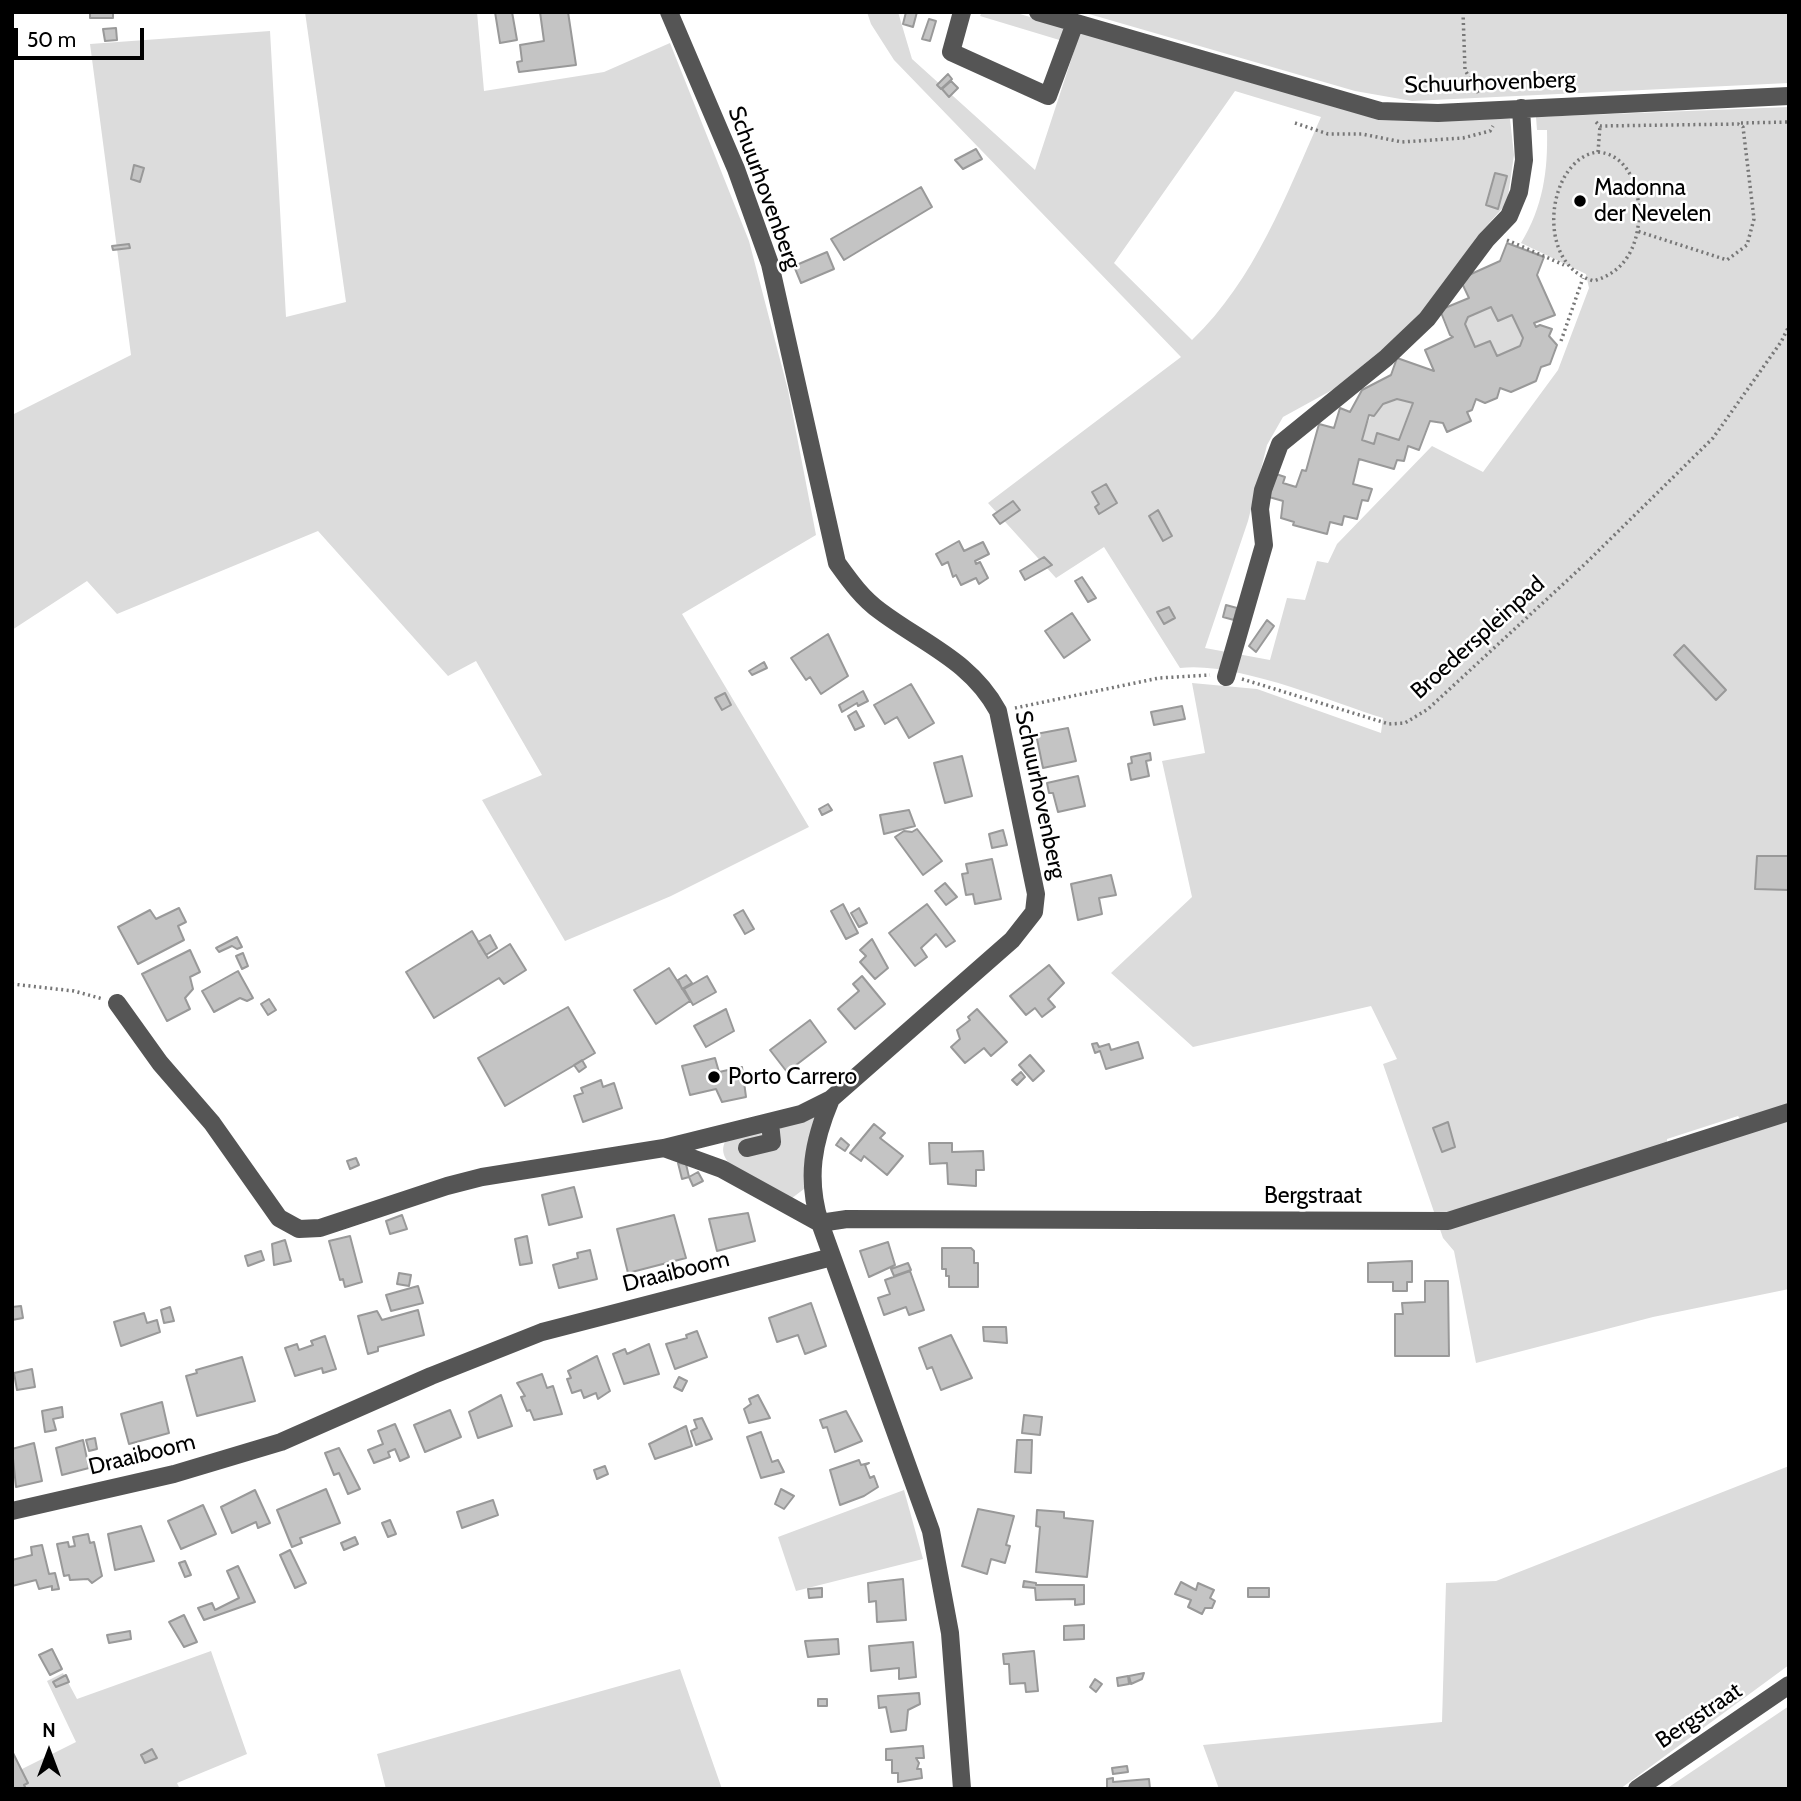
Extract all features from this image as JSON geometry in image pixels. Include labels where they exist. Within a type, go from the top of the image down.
[{"type":"street","name":"Schuurhovenberg","points":[[669,12],[736,169],[770,264],[837,563],[855,589],[878,610],[973,674],[986,689],[998,711],[1036,894],[1034,912],[1012,940],[959,990],[831,1099],[813,1148],[811,1186],[832,1257]]},
{"type":"street","points":[[962,12],[951,52],[1048,96],[1075,23]]},
{"type":"street","name":"Schuurhovenberg","points":[[1038,12],[1380,111],[1438,113],[1789,96]]},
{"type":"street","points":[[1227,677],[1264,545],[1260,509],[1263,490],[1280,444],[1387,358],[1427,319],[1509,216],[1519,192],[1524,160],[1512,108]]},
{"type":"street","points":[[117,1003],[160,1063],[212,1124],[279,1218],[299,1229],[320,1228],[482,1177],[664,1148],[770,1123],[801,1114],[831,1099]]},
{"type":"street","name":"Bergstraat","points":[[820,1223],[847,1219],[1448,1221],[1789,1112]]},
{"type":"street","points":[[747,1148],[772,1142],[770,1123]]},
{"type":"street","points":[[664,1148],[722,1168],[820,1223]]},
{"type":"street","points":[[832,1257],[931,1531],[950,1633],[962,1789]]},
{"type":"street","name":"Draaiboom","points":[[12,1511],[174,1474],[281,1442],[431,1376],[541,1332],[832,1257]]},
{"type":"street","name":"Bergstraat","points":[[1637,1789],[1789,1685]]},
{"type":"path","points":[[1463,12],[1465,70],[1482,101],[1512,108]]},
{"type":"path","points":[[1580,105],[1600,126],[1789,122]]},
{"type":"path","points":[[1295,123],[1328,134],[1362,134],[1402,142],[1451,139],[1490,131],[1512,108]]},
{"type":"path","points":[[1637,231],[1727,260],[1747,245],[1754,219],[1743,127],[1738,124]]},
{"type":"path","points":[[1598,152],[1600,126]]},
{"type":"path","points":[[1493,234],[1594,281],[1619,268],[1630,254],[1637,231],[1637,193],[1631,174],[1610,153],[1598,152],[1577,160],[1558,191],[1555,234],[1560,257],[1566,266]]},
{"type":"path","points":[[1561,341],[1583,278]]},
{"type":"path","name":"Broederspleinpad","points":[[998,711],[1159,678],[1227,677],[1262,684],[1389,724],[1405,723],[1428,709],[1586,563],[1713,438],[1781,342],[1789,326]]},
{"type":"path","points":[[12,984],[74,991],[117,1003]]},
{"type":"shaded area","points":[[305,12],[477,12],[484,91],[604,72],[670,43],[749,241],[788,390],[816,535],[682,614],[809,827],[671,896],[565,941],[482,800],[542,775],[476,661],[448,676],[318,531],[117,614],[87,581],[12,630],[12,415],[131,355],[90,44],[270,31],[286,317],[346,302]]},
{"type":"shaded area","points":[[867,12],[898,12],[912,59],[1035,170],[1076,45],[980,16],[982,12],[1013,12],[1372,117],[1510,119],[1514,155],[1507,203],[1476,238],[1442,292],[1407,329],[1334,389],[1283,417],[1267,445],[1248,521],[1205,648],[1270,660],[1287,598],[1305,600],[1317,561],[1328,563],[1337,544],[1432,446],[1483,472],[1558,370],[1589,288],[1586,274],[1521,243],[1539,202],[1545,174],[1547,130],[1537,130],[1536,117],[1789,107],[1789,1289],[1653,1317],[1476,1363],[1454,1251],[1443,1238],[1383,1064],[1397,1059],[1371,1006],[1193,1047],[1111,973],[1192,897],[1162,761],[1205,753],[1192,683],[1257,689],[1381,733],[1383,718],[1254,676],[1202,667],[1180,668],[1104,547],[1056,578],[988,503],[1181,357],[894,60],[871,24]],"holes":[[[1235,91],[1321,117],[1281,206],[1251,264],[1234,291],[1192,340],[1114,263]],[[1738,1116],[1750,1132],[1666,1158],[1667,1139]]]},
{"type":"shaded area","points":[[1082,12],[1789,12],[1789,83],[1412,101],[1355,91]]},
{"type":"shaded area","points":[[1491,307],[1498,321],[1512,315],[1523,338],[1520,346],[1497,356],[1490,341],[1475,347],[1465,324],[1468,317]]},
{"type":"shaded area","points":[[1397,399],[1413,403],[1399,440],[1377,433],[1374,444],[1362,440],[1369,419],[1377,408]]},
{"type":"shaded area","points":[[820,1108],[806,1151],[804,1189],[792,1198],[745,1176],[726,1159],[723,1150],[726,1140]]},
{"type":"shaded area","points":[[1789,1466],[1789,1665],[1620,1789],[1219,1789],[1203,1745],[1442,1722],[1446,1583],[1496,1581]]},
{"type":"shaded area","points":[[904,1490],[923,1559],[796,1591],[778,1537]]},
{"type":"shaded area","points":[[211,1651],[247,1754],[177,1783],[180,1789],[12,1789],[12,1774],[76,1742],[47,1681],[63,1673],[77,1699]]},
{"type":"shaded area","points":[[680,1669],[722,1789],[386,1789],[377,1754]]},
{"type":"shaded area","points":[[1789,1706],[1789,1789],[1666,1789]]},
{"type":"building","points":[[90,12],[113,12],[113,18],[90,18]]},
{"type":"building","points":[[495,12],[512,12],[517,40],[500,43]]},
{"type":"building","points":[[540,12],[568,12],[576,65],[519,72],[517,62],[522,61],[520,45],[544,41]]},
{"type":"building","points":[[906,12],[917,12],[913,27],[903,24]]},
{"type":"building","points":[[929,19],[936,21],[930,41],[922,39]]},
{"type":"building","points":[[116,28],[117,40],[105,41],[103,29]]},
{"type":"building","points":[[948,74],[952,79],[941,89],[937,85]]},
{"type":"building","points":[[951,81],[958,88],[949,97],[942,89]]},
{"type":"building","points":[[976,149],[982,159],[963,169],[955,160]]},
{"type":"building","points":[[134,165],[144,168],[140,182],[131,179]]},
{"type":"building","points":[[1495,173],[1507,176],[1498,209],[1486,205]]},
{"type":"building","points":[[921,187],[932,207],[844,260],[831,239]]},
{"type":"building","points":[[1507,243],[1544,257],[1537,275],[1555,315],[1534,323],[1536,327],[1540,325],[1552,329],[1549,336],[1557,345],[1550,364],[1541,367],[1536,381],[1511,392],[1500,388],[1497,398],[1485,403],[1476,399],[1472,410],[1467,412],[1471,421],[1447,432],[1443,423],[1430,421],[1419,450],[1408,446],[1404,461],[1397,460],[1394,469],[1359,459],[1353,484],[1372,489],[1368,501],[1362,500],[1357,519],[1344,516],[1342,525],[1330,522],[1327,534],[1293,525],[1294,522],[1281,518],[1283,501],[1269,497],[1276,474],[1285,477],[1283,483],[1296,487],[1302,470],[1306,471],[1319,424],[1334,428],[1340,408],[1350,412],[1362,390],[1391,375],[1397,358],[1434,371],[1425,350],[1453,337],[1440,310],[1469,298],[1460,279],[1500,261]],"holes":[[[1491,307],[1498,321],[1512,315],[1523,338],[1520,346],[1497,356],[1490,341],[1475,347],[1465,324],[1468,317]],[[1397,399],[1413,403],[1399,440],[1377,433],[1374,444],[1362,440],[1369,415],[1374,416],[1383,404]]]},
{"type":"building","points":[[129,244],[130,248],[113,250],[112,246]]},
{"type":"building","points":[[827,252],[834,269],[801,283],[794,266]]},
{"type":"building","points":[[1106,484],[1117,503],[1099,514],[1095,507],[1099,504],[1092,492]]},
{"type":"building","points":[[1013,501],[1020,510],[1000,524],[993,515]]},
{"type":"building","points":[[1158,510],[1172,536],[1163,541],[1149,516]]},
{"type":"building","points":[[959,541],[964,551],[983,542],[989,554],[975,561],[976,564],[980,562],[988,578],[979,584],[976,578],[961,585],[956,575],[953,577],[948,562],[942,565],[936,554]]},
{"type":"building","points":[[1044,557],[1052,565],[1025,580],[1020,571]]},
{"type":"building","points":[[1082,577],[1096,598],[1088,602],[1075,581]]},
{"type":"building","points":[[1226,605],[1237,608],[1234,620],[1223,617]]},
{"type":"building","points":[[1169,607],[1175,618],[1164,624],[1157,612]]},
{"type":"building","points":[[1072,613],[1090,640],[1064,658],[1045,631]]},
{"type":"building","points":[[1267,620],[1274,626],[1256,652],[1249,646]]},
{"type":"building","points":[[828,634],[848,676],[821,694],[810,677],[806,680],[791,658]]},
{"type":"building","points":[[1684,645],[1726,690],[1716,700],[1674,655]]},
{"type":"building","points":[[764,662],[767,668],[752,675],[749,671]]},
{"type":"building","points":[[911,684],[934,723],[909,738],[897,717],[885,724],[874,705]]},
{"type":"building","points":[[863,691],[868,701],[858,706],[857,703],[842,712],[839,705]]},
{"type":"building","points":[[725,693],[731,705],[722,710],[715,698]]},
{"type":"building","points":[[1182,706],[1185,719],[1154,725],[1151,712]]},
{"type":"building","points":[[856,711],[864,726],[855,730],[848,716]]},
{"type":"building","points":[[1068,728],[1076,761],[1043,768],[1036,734]]},
{"type":"building","points":[[1150,753],[1151,760],[1146,761],[1149,776],[1131,780],[1128,764],[1132,763],[1131,757]]},
{"type":"building","points":[[962,756],[972,796],[945,803],[934,763]]},
{"type":"building","points":[[1078,776],[1085,806],[1058,812],[1047,783]]},
{"type":"building","points":[[828,804],[832,810],[822,815],[819,809]]},
{"type":"building","points":[[909,810],[915,826],[884,834],[880,815]]},
{"type":"building","points":[[917,829],[942,861],[923,875],[895,837],[904,831],[912,832]]},
{"type":"building","points":[[1003,830],[1007,845],[992,848],[989,834]]},
{"type":"building","points":[[1757,856],[1789,856],[1789,890],[1755,889]]},
{"type":"building","points":[[992,859],[1001,899],[975,904],[973,894],[966,895],[962,874],[968,873],[966,864]]},
{"type":"building","points":[[1111,875],[1116,895],[1099,898],[1102,914],[1078,920],[1071,884]]},
{"type":"building","points":[[945,883],[957,897],[946,905],[935,891]]},
{"type":"building","points":[[843,904],[858,933],[846,939],[831,911]]},
{"type":"building","points":[[927,904],[955,941],[946,947],[936,934],[921,948],[927,957],[915,966],[889,933]]},
{"type":"building","points":[[179,908],[186,922],[178,926],[184,940],[138,964],[118,927],[150,910],[156,919]]},
{"type":"building","points":[[859,908],[867,923],[859,927],[851,913]]},
{"type":"building","points":[[743,910],[754,929],[745,934],[734,915]]},
{"type":"building","points":[[472,931],[488,958],[510,944],[526,970],[504,984],[499,978],[434,1018],[406,972]]},
{"type":"building","points":[[490,935],[497,948],[486,955],[478,942]]},
{"type":"building","points":[[237,937],[242,947],[237,949],[232,946],[219,952],[216,948]]},
{"type":"building","points":[[872,939],[888,968],[875,979],[860,962],[866,956],[860,950]]},
{"type":"building","points":[[190,950],[200,972],[190,977],[193,989],[185,998],[190,1009],[167,1021],[142,974]]},
{"type":"building","points":[[243,953],[248,966],[242,969],[236,956]]},
{"type":"building","points":[[1049,965],[1064,983],[1048,999],[1055,1007],[1042,1017],[1035,1008],[1026,1015],[1010,996]]},
{"type":"building","points":[[669,968],[690,1001],[656,1024],[634,990]]},
{"type":"building","points":[[238,971],[253,998],[247,1001],[240,998],[214,1012],[202,991]]},
{"type":"building","points":[[686,975],[692,983],[682,989],[678,980]]},
{"type":"building","points":[[707,976],[716,992],[693,1005],[684,989]]},
{"type":"building","points":[[862,976],[885,1004],[855,1029],[838,1009],[859,991],[853,984]]},
{"type":"building","points":[[269,999],[276,1010],[268,1015],[261,1004]]},
{"type":"building","points":[[568,1007],[595,1053],[505,1106],[478,1058]]},
{"type":"building","points":[[726,1009],[734,1031],[706,1047],[694,1026]]},
{"type":"building","points":[[977,1009],[1007,1042],[991,1056],[984,1048],[965,1063],[951,1047],[960,1039],[957,1030],[970,1020],[968,1017]]},
{"type":"building","points":[[810,1020],[826,1042],[787,1072],[770,1050]]},
{"type":"building","points":[[1138,1042],[1143,1058],[1106,1069],[1100,1051],[1095,1053],[1092,1044],[1097,1043],[1099,1047],[1109,1044],[1111,1050]]},
{"type":"building","points":[[1030,1055],[1044,1071],[1033,1081],[1019,1065]]},
{"type":"building","name":"Porto Carrero","points":[[715,1058],[719,1072],[742,1067],[746,1097],[722,1102],[716,1089],[690,1095],[682,1066]]},
{"type":"building","points":[[582,1060],[586,1067],[579,1072],[574,1065]]},
{"type":"building","points":[[1021,1072],[1025,1077],[1017,1085],[1012,1080]]},
{"type":"building","points":[[601,1080],[603,1087],[614,1083],[622,1108],[583,1122],[574,1096],[583,1093],[581,1088]]},
{"type":"building","points":[[1448,1122],[1455,1147],[1442,1152],[1433,1128]]},
{"type":"building","points":[[874,1124],[885,1133],[880,1138],[903,1156],[887,1175],[864,1156],[861,1161],[850,1153]]},
{"type":"building","points":[[841,1138],[849,1145],[845,1151],[836,1145]]},
{"type":"building","points":[[929,1143],[952,1143],[952,1152],[983,1151],[984,1170],[976,1170],[976,1186],[948,1184],[947,1163],[930,1164]]},
{"type":"building","points":[[356,1158],[359,1165],[350,1169],[347,1161]]},
{"type":"building","points":[[678,1163],[686,1164],[689,1177],[682,1179]]},
{"type":"building","points":[[698,1172],[703,1181],[693,1186],[689,1177]]},
{"type":"building","points":[[574,1187],[582,1217],[549,1225],[542,1195]]},
{"type":"building","points":[[748,1213],[755,1241],[717,1251],[709,1219]]},
{"type":"building","points":[[402,1215],[407,1229],[390,1234],[386,1221]]},
{"type":"building","points":[[674,1215],[686,1258],[628,1273],[617,1229]]},
{"type":"building","points":[[350,1236],[362,1282],[345,1287],[343,1279],[340,1280],[329,1241]]},
{"type":"building","points":[[527,1236],[532,1263],[520,1265],[515,1239]]},
{"type":"building","points":[[285,1240],[291,1261],[274,1265],[272,1244]]},
{"type":"building","points":[[888,1242],[895,1265],[869,1277],[860,1251]]},
{"type":"building","points":[[942,1248],[971,1248],[974,1251],[974,1263],[978,1263],[978,1287],[949,1287],[949,1276],[946,1276],[946,1269],[942,1269]]},
{"type":"building","points":[[590,1250],[597,1279],[559,1288],[553,1265],[578,1258],[577,1253]]},
{"type":"building","points":[[261,1251],[264,1260],[248,1266],[245,1256]]},
{"type":"building","points":[[1412,1261],[1412,1282],[1407,1282],[1407,1291],[1393,1291],[1393,1282],[1368,1282],[1368,1263]]},
{"type":"building","points":[[908,1263],[911,1270],[894,1276],[891,1269]]},
{"type":"building","points":[[910,1271],[924,1310],[909,1315],[906,1307],[884,1315],[878,1298],[890,1294],[885,1280]]},
{"type":"building","points":[[399,1273],[411,1275],[409,1286],[397,1284]]},
{"type":"building","points":[[1425,1281],[1448,1281],[1449,1356],[1395,1356],[1395,1314],[1403,1314],[1402,1303],[1425,1302]]},
{"type":"building","points":[[418,1286],[423,1303],[391,1311],[386,1295]]},
{"type":"building","points":[[811,1303],[826,1346],[805,1354],[798,1335],[777,1342],[769,1318]]},
{"type":"building","points":[[21,1306],[23,1318],[12,1320],[12,1307]]},
{"type":"building","points":[[170,1307],[174,1321],[164,1323],[161,1310]]},
{"type":"building","points":[[418,1310],[424,1335],[378,1347],[378,1351],[368,1354],[358,1316],[377,1311],[382,1320]]},
{"type":"building","points":[[144,1313],[147,1323],[157,1320],[160,1332],[121,1346],[114,1322]]},
{"type":"building","points":[[983,1327],[1006,1327],[1007,1343],[984,1341]]},
{"type":"building","points":[[697,1331],[707,1357],[675,1369],[666,1344],[687,1338],[686,1335]]},
{"type":"building","points":[[951,1335],[972,1378],[941,1390],[932,1367],[927,1369],[919,1348]]},
{"type":"building","points":[[325,1336],[336,1369],[323,1373],[322,1368],[295,1376],[285,1348],[297,1344],[299,1350],[313,1345],[311,1341]]},
{"type":"building","points":[[649,1344],[659,1374],[624,1384],[613,1354],[625,1349],[627,1354]]},
{"type":"building","points":[[597,1356],[610,1391],[598,1399],[596,1393],[584,1398],[581,1390],[572,1393],[567,1379],[571,1378],[568,1371]]},
{"type":"building","points":[[242,1357],[255,1401],[197,1416],[186,1376],[197,1373],[196,1370]]},
{"type":"building","points":[[32,1369],[35,1387],[17,1390],[14,1373]]},
{"type":"building","points":[[542,1374],[547,1388],[553,1386],[562,1414],[534,1420],[530,1410],[527,1411],[521,1397],[525,1396],[517,1383]]},
{"type":"building","points":[[679,1377],[687,1381],[682,1391],[674,1387]]},
{"type":"building","points":[[501,1395],[512,1426],[478,1438],[469,1412]]},
{"type":"building","points":[[758,1395],[770,1418],[749,1423],[744,1409],[751,1404],[749,1399]]},
{"type":"building","points":[[162,1402],[169,1433],[129,1444],[121,1414]]},
{"type":"building","points":[[62,1407],[63,1417],[53,1419],[56,1430],[45,1432],[42,1411]]},
{"type":"building","points":[[450,1410],[461,1437],[425,1452],[414,1425]]},
{"type":"building","points":[[846,1411],[862,1441],[835,1452],[827,1427],[823,1428],[820,1420]]},
{"type":"building","points":[[1024,1415],[1042,1417],[1040,1435],[1022,1433]]},
{"type":"building","points":[[702,1418],[712,1439],[696,1445],[691,1431],[697,1428],[694,1420]]},
{"type":"building","points":[[395,1424],[409,1457],[400,1461],[395,1449],[388,1452],[390,1457],[374,1463],[368,1450],[383,1444],[378,1431]]},
{"type":"building","points":[[686,1426],[692,1446],[655,1459],[649,1444]]},
{"type":"building","points":[[761,1432],[772,1462],[778,1460],[784,1472],[761,1478],[747,1437]]},
{"type":"building","points":[[95,1438],[97,1449],[89,1451],[86,1440]]},
{"type":"building","points":[[83,1440],[89,1468],[62,1475],[56,1448]]},
{"type":"building","points":[[1017,1440],[1032,1440],[1031,1473],[1015,1472]]},
{"type":"building","points":[[34,1443],[42,1481],[16,1487],[12,1449]]},
{"type":"building","points":[[339,1448],[360,1489],[348,1494],[339,1473],[334,1475],[325,1453]]},
{"type":"building","points":[[859,1460],[861,1465],[869,1463],[865,1465],[870,1478],[874,1476],[878,1487],[864,1496],[840,1505],[830,1470]]},
{"type":"building","points":[[605,1466],[608,1474],[597,1479],[594,1470]]},
{"type":"building","points":[[326,1489],[340,1523],[300,1538],[302,1543],[292,1547],[277,1510]]},
{"type":"building","points":[[781,1489],[794,1496],[784,1509],[775,1504]]},
{"type":"building","points":[[255,1490],[270,1523],[258,1528],[256,1522],[232,1533],[221,1507]]},
{"type":"building","points":[[493,1500],[498,1515],[462,1528],[457,1512]]},
{"type":"building","points":[[203,1505],[216,1534],[181,1549],[168,1521]]},
{"type":"building","points":[[978,1509],[1014,1516],[1006,1545],[1010,1546],[1005,1563],[991,1559],[987,1574],[962,1566]]},
{"type":"building","points":[[1037,1510],[1064,1512],[1064,1518],[1093,1521],[1087,1577],[1036,1572],[1040,1527],[1036,1526]]},
{"type":"building","points":[[390,1520],[396,1534],[388,1537],[382,1523]]},
{"type":"building","points":[[141,1526],[154,1561],[115,1570],[108,1534]]},
{"type":"building","points":[[88,1534],[90,1543],[94,1542],[102,1576],[92,1583],[88,1579],[70,1580],[69,1575],[64,1576],[57,1544],[68,1542],[69,1547],[75,1546],[73,1537]]},
{"type":"building","points":[[355,1537],[358,1544],[344,1550],[341,1543]]},
{"type":"building","points":[[42,1545],[49,1574],[55,1573],[59,1589],[52,1590],[52,1586],[39,1589],[36,1580],[12,1586],[12,1560],[32,1555],[31,1547]]},
{"type":"building","points":[[290,1550],[306,1583],[295,1588],[280,1555]]},
{"type":"building","points":[[185,1561],[191,1575],[185,1577],[179,1563]]},
{"type":"building","points":[[238,1566],[255,1602],[204,1620],[198,1608],[212,1603],[215,1610],[239,1598],[227,1571]]},
{"type":"building","points":[[903,1579],[906,1620],[877,1622],[876,1601],[869,1602],[868,1583]]},
{"type":"building","points":[[1024,1581],[1036,1585],[1084,1585],[1084,1604],[1075,1605],[1075,1599],[1036,1600],[1035,1588],[1023,1587]]},
{"type":"building","points":[[1181,1582],[1196,1590],[1198,1583],[1214,1590],[1210,1598],[1215,1601],[1212,1608],[1205,1608],[1202,1614],[1188,1607],[1191,1600],[1175,1594]]},
{"type":"building","points":[[822,1588],[822,1597],[809,1598],[808,1589]]},
{"type":"building","points":[[1248,1588],[1269,1588],[1269,1597],[1248,1597]]},
{"type":"building","points":[[184,1615],[197,1642],[184,1647],[169,1622]]},
{"type":"building","points":[[1084,1625],[1084,1639],[1064,1640],[1064,1626]]},
{"type":"building","points":[[130,1631],[131,1639],[109,1643],[107,1635]]},
{"type":"building","points":[[838,1639],[839,1654],[808,1657],[805,1641]]},
{"type":"building","points":[[913,1642],[916,1677],[899,1679],[899,1668],[871,1671],[869,1646]]},
{"type":"building","points":[[52,1649],[62,1669],[50,1675],[39,1655]]},
{"type":"building","points":[[1034,1651],[1038,1691],[1026,1692],[1025,1683],[1010,1684],[1009,1664],[1004,1664],[1003,1654]]},
{"type":"building","points":[[1144,1673],[1142,1679],[1131,1684],[1129,1676]]},
{"type":"building","points":[[66,1675],[69,1682],[56,1687],[53,1682]]},
{"type":"building","points":[[1128,1676],[1129,1684],[1118,1686],[1117,1678]]},
{"type":"building","points":[[1095,1679],[1102,1684],[1096,1692],[1090,1687]]},
{"type":"building","points":[[919,1693],[920,1704],[908,1710],[906,1730],[891,1732],[886,1707],[879,1708],[878,1696]]},
{"type":"building","points":[[818,1699],[827,1699],[827,1706],[818,1706]]},
{"type":"building","points":[[923,1746],[924,1758],[916,1758],[919,1763],[917,1769],[921,1769],[922,1778],[898,1782],[898,1773],[892,1773],[892,1760],[886,1760],[886,1749]]},
{"type":"building","points":[[152,1749],[157,1758],[145,1763],[141,1755]]},
{"type":"building","points":[[12,1751],[28,1783],[24,1785],[26,1789],[14,1789],[12,1786]]},
{"type":"building","points":[[1127,1766],[1128,1772],[1113,1774],[1112,1768]]},
{"type":"building","points":[[1113,1778],[1113,1782],[1149,1779],[1150,1789],[1107,1789],[1107,1779]]},
{"type":"place","name":"Madonna der Nevelen","points":[[1580,201]]},
{"type":"place","name":"Porto Carrero","points":[[714,1077]]}]
